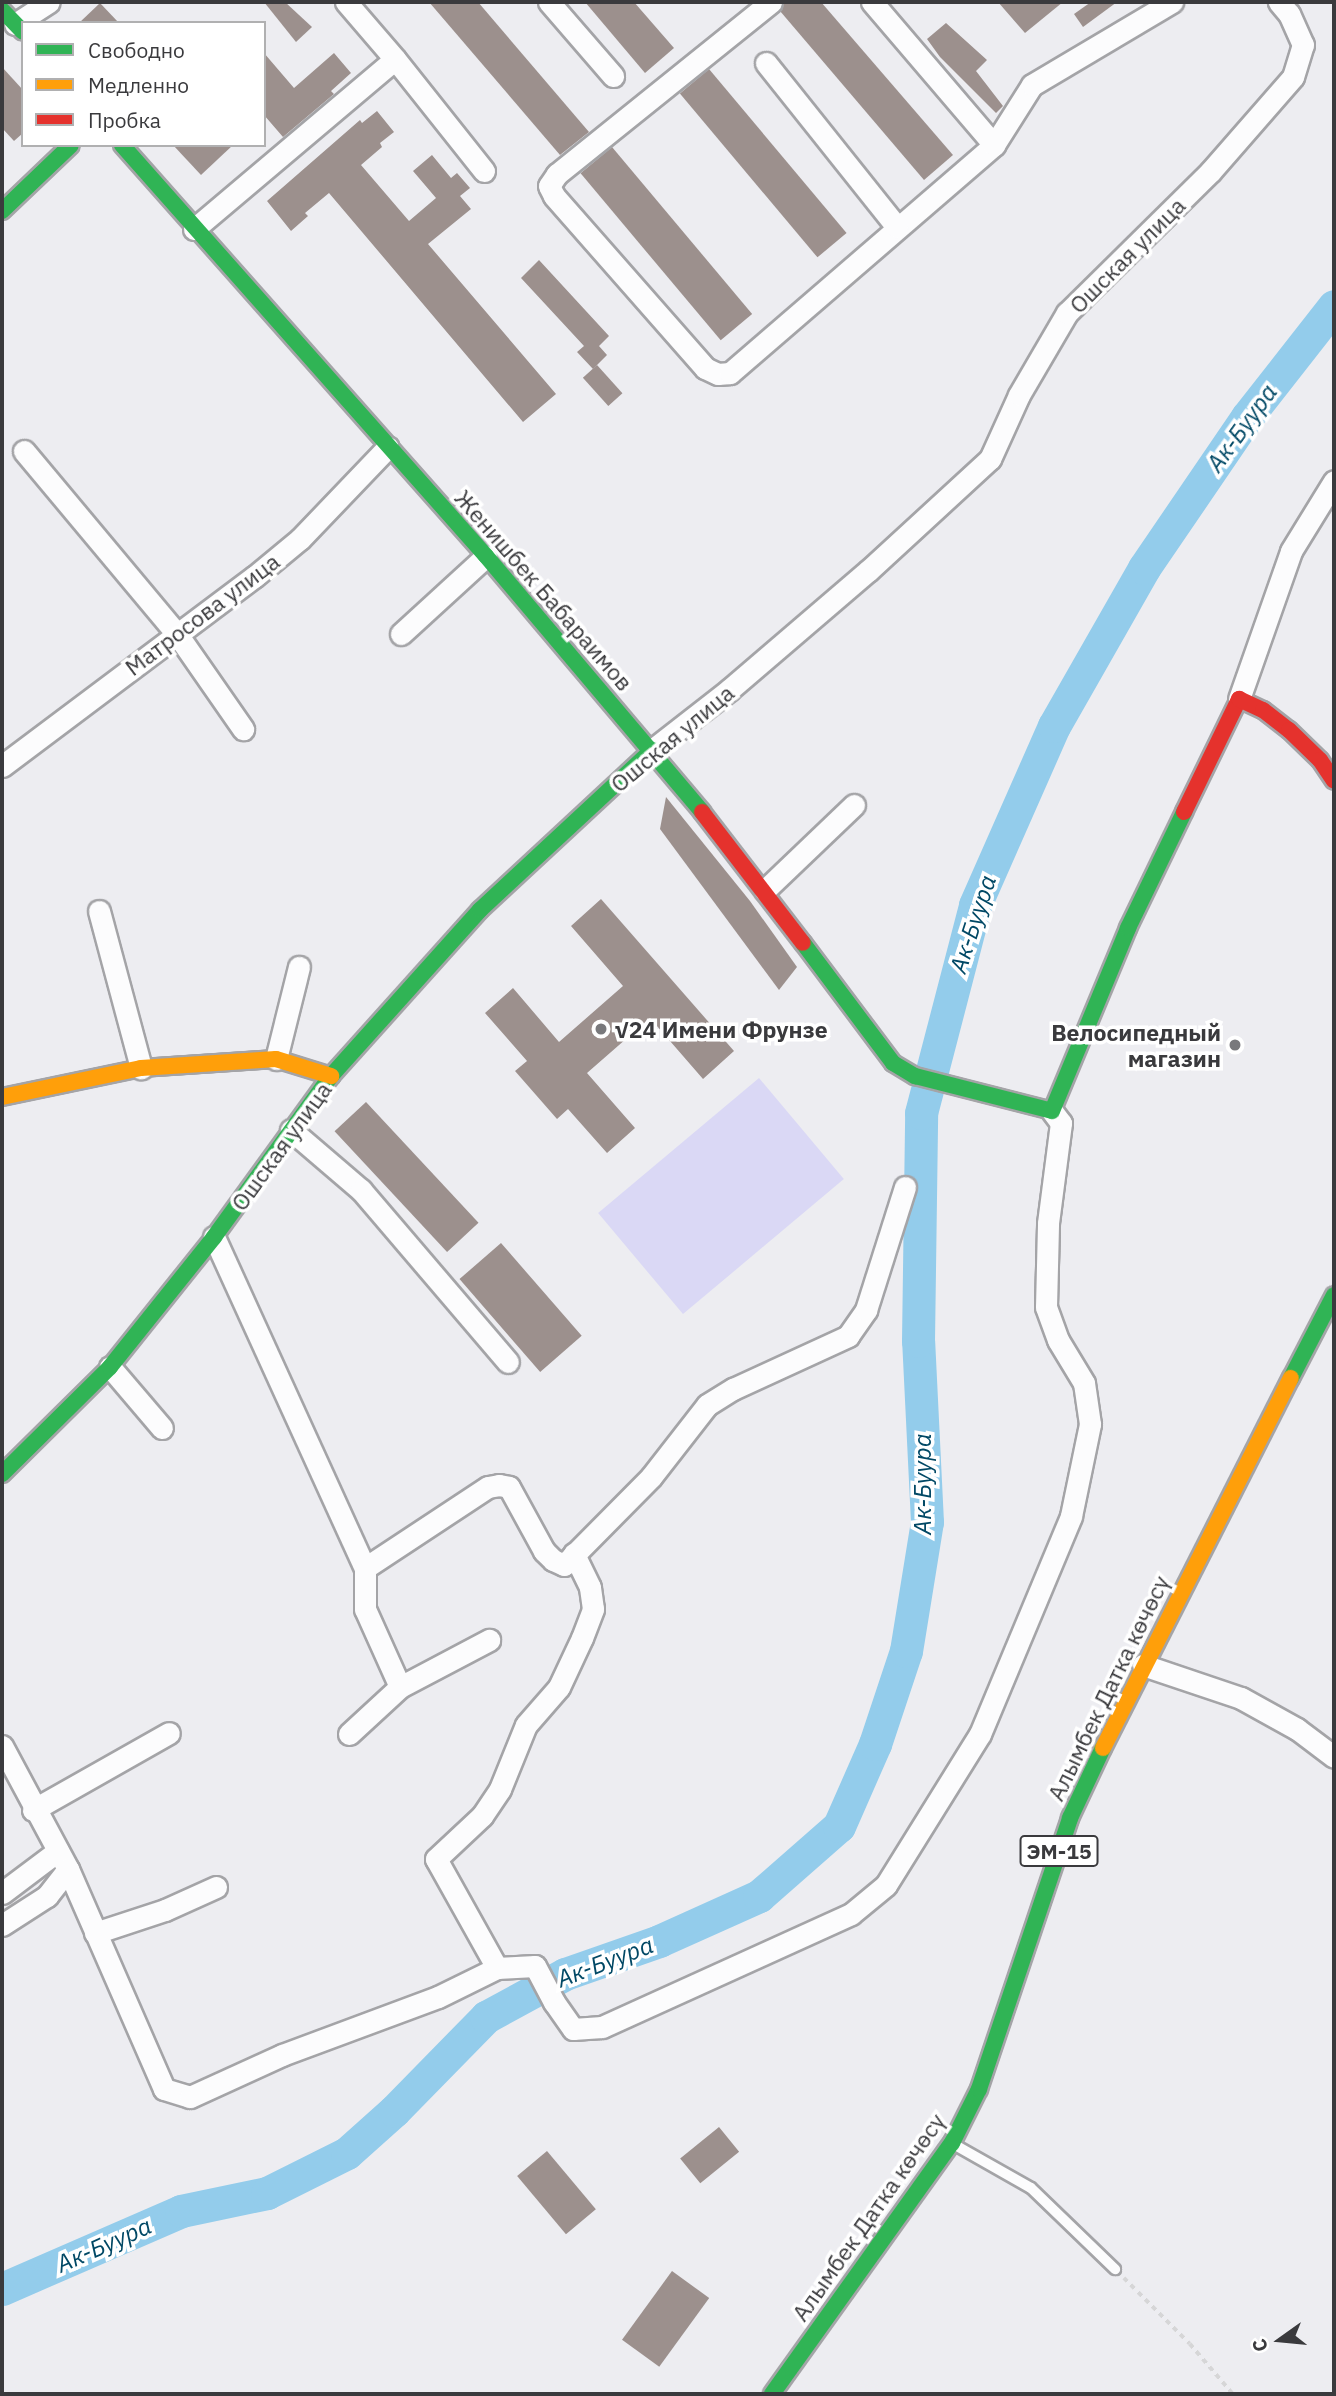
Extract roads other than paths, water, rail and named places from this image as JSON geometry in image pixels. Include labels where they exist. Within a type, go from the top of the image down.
[{"type":"main road","points":[[2,211],[69,147]]},
{"type":"main road","name":"Женишбек Бабараимов","points":[[124,147],[486,556],[652,750],[765,890],[893,1063],[915,1076],[1052,1111]]},
{"type":"main road","points":[[1052,1111],[1128,928],[1239,699],[1263,710],[1289,730],[1320,760],[1334,781]]},
{"type":"main road","name":"Ошская улица","points":[[2,1474],[110,1367],[214,1237],[331,1076],[480,910],[652,750]]},
{"type":"main road","points":[[2,1097],[141,1068],[276,1059],[331,1076]]},
{"type":"main road","name":"Алымбек Датка көчөсү","points":[[772,2394],[952,2143],[979,2089],[1070,1818],[1143,1665],[1334,1295]]},
{"type":"street","points":[[13,22],[49,2]]},
{"type":"street","points":[[346,2],[484,171]]},
{"type":"street","points":[[549,2],[613,75]]},
{"type":"street","points":[[771,2],[557,174],[550,186],[554,196],[705,368],[718,374],[730,373],[995,145],[1032,85],[1172,2]]},
{"type":"street","points":[[872,2],[995,145]]},
{"type":"street","name":"Ошская улица","points":[[652,750],[729,690],[868,571],[989,460],[1019,395],[1067,313],[1210,172],[1293,77],[1303,45],[1289,14],[1279,2]]},
{"type":"street","points":[[194,229],[395,59]]},
{"type":"street","points":[[766,63],[897,227]]},
{"type":"street","name":"Матросова улица","points":[[2,766],[254,577],[300,539],[387,447]]},
{"type":"street","points":[[24,451],[177,634],[243,729]]},
{"type":"street","points":[[1239,699],[1291,551],[1334,481]]},
{"type":"street","points":[[401,634],[486,556]]},
{"type":"street","points":[[765,890],[854,805]]},
{"type":"street","points":[[99,911],[141,1068]]},
{"type":"street","points":[[276,1059],[299,967]]},
{"type":"street","points":[[2,1746],[33,1810],[63,1860],[164,2089],[191,2096],[282,2055],[438,1997],[496,1968],[535,1966],[572,2029],[602,2026],[851,1914],[886,1885],[980,1734],[1071,1516],[1090,1424],[1084,1383],[1058,1340],[1046,1307],[1048,1223],[1061,1123],[1052,1111]]},
{"type":"street","points":[[291,1130],[361,1190],[508,1362]]},
{"type":"street","points":[[365,1568],[488,1487],[499,1485],[509,1487],[544,1550],[553,1560],[564,1565],[651,1477],[707,1405],[733,1389],[848,1336],[866,1310],[905,1187]]},
{"type":"street","points":[[214,1237],[365,1568],[365,1609],[400,1687]]},
{"type":"street","points":[[110,1367],[162,1428]]},
{"type":"street","points":[[496,1968],[436,1859],[482,1816],[500,1789],[526,1725],[559,1686],[582,1638],[593,1609],[590,1587],[574,1554]]},
{"type":"street","points":[[349,1734],[400,1687],[489,1640]]},
{"type":"street","points":[[1143,1665],[1241,1698],[1297,1729],[1334,1757]]},
{"type":"street","points":[[33,1810],[169,1733]]},
{"type":"street","points":[[2,1893],[63,1860]]},
{"type":"street","points":[[2,1925],[47,1896],[63,1860]]},
{"type":"street","points":[[94,1933],[165,1910],[216,1887]]},
{"type":"lane","points":[[952,2143],[1031,2188],[1115,2269]]},
{"type":"waterway","name":"Ак-Буура","points":[[2,2289],[181,2211],[267,2193],[347,2153],[394,2111],[486,2017],[565,1974],[659,1941],[759,1896],[839,1826],[875,1744],[906,1651],[927,1522],[918,1341],[921,1113],[975,905],[1054,726],[1144,568],[1247,417],[1334,306]]},
{"type":"place","name":"√24 Имени Фрунзе","points":[[601,1029]]},
{"type":"place","name":"Велосипедный магазин","points":[[1235,1045]]}]
